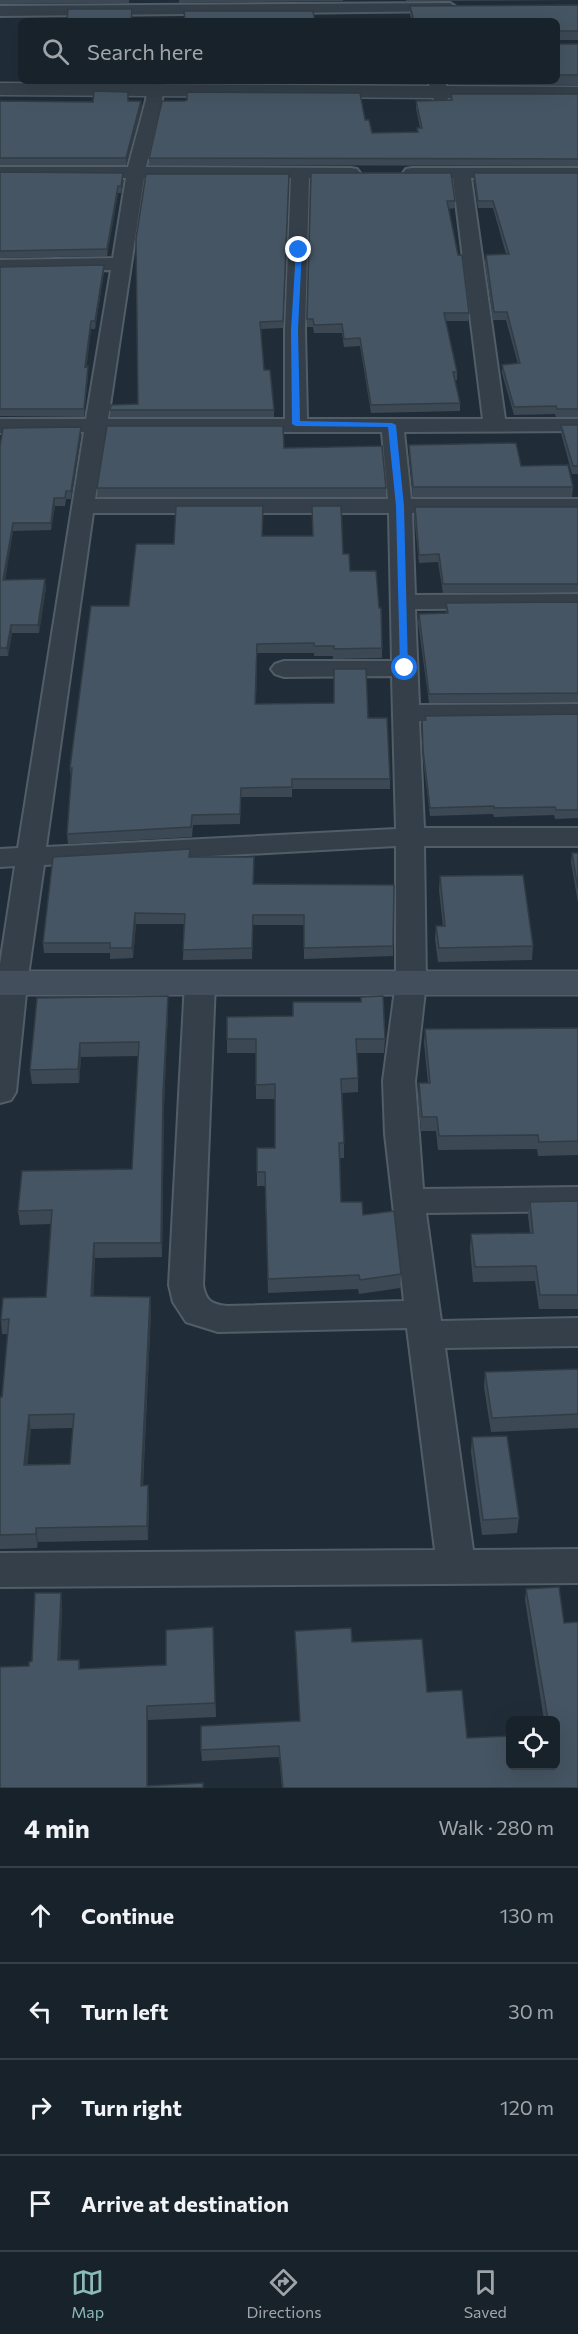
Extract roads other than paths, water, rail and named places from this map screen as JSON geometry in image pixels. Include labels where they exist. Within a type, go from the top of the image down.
[{"type":"main road","points":[[6,983],[578,982]]},
{"type":"street","points":[[3,7],[341,15],[467,8]]},
{"type":"street","points":[[0,89],[439,90],[578,93]]},
{"type":"street","points":[[0,98],[155,90]]},
{"type":"street","points":[[0,1092],[6,983],[32,857],[83,506],[136,172],[155,90]]},
{"type":"street","points":[[439,90],[578,101]]},
{"type":"street","points":[[0,172],[369,173]]},
{"type":"street","points":[[296,424],[295,330],[300,173]]},
{"type":"street","points":[[392,173],[578,173]]},
{"type":"street","points":[[461,173],[495,425]]},
{"type":"street","points":[[0,266],[122,264]]},
{"type":"street","points":[[392,425],[400,506],[410,837],[411,982],[399,1082],[408,1201],[456,1568]]},
{"type":"street","points":[[0,426],[578,425]]},
{"type":"street","points":[[83,506],[578,506]]},
{"type":"street","points":[[404,602],[578,601]]},
{"type":"street","points":[[284,669],[405,668]]},
{"type":"street","points":[[406,713],[578,712]]},
{"type":"street","points":[[0,858],[410,837],[578,837]]},
{"type":"street","points":[[200,982],[186,1285],[188,1300],[195,1311],[207,1317],[227,1320],[425,1324],[578,1332]]},
{"type":"street","points":[[408,1201],[578,1199]]},
{"type":"street","points":[[0,1570],[578,1566]]}]
